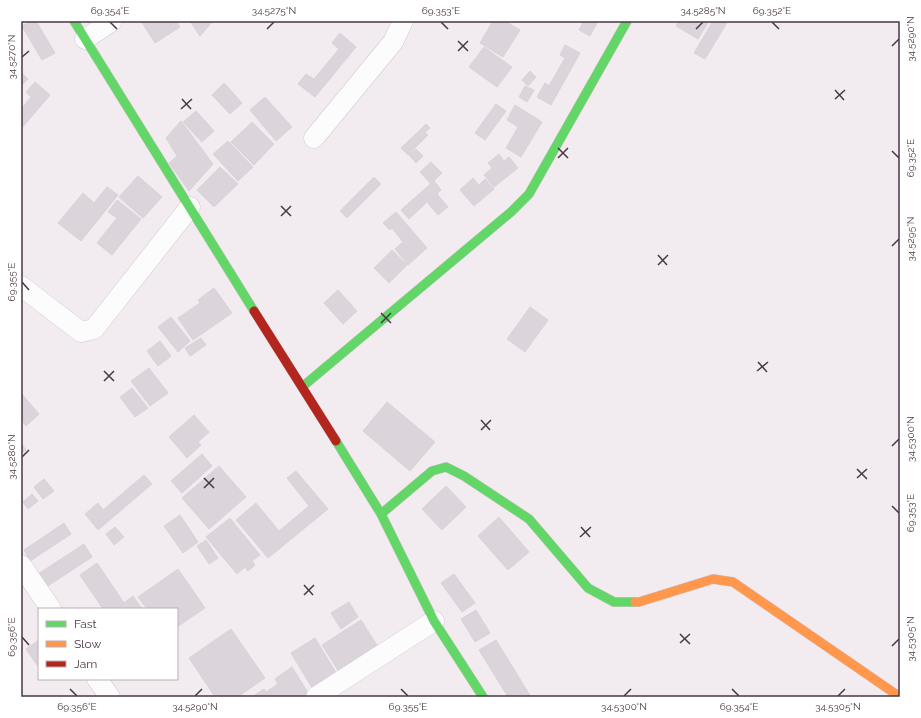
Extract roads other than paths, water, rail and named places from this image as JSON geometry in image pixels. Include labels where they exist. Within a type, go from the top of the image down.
[{"type":"street","points":[[74,21],[381,514],[434,621],[483,697]]},
{"type":"street","points":[[85,39],[112,21]]},
{"type":"street","points":[[314,138],[393,42],[403,21]]},
{"type":"street","points":[[302,387],[511,212],[529,194],[627,21]]},
{"type":"street","points":[[21,286],[81,332],[94,329],[190,207]]},
{"type":"street","points":[[381,514],[432,471],[446,467],[464,476],[529,519],[588,588],[614,602],[639,602],[713,578],[733,582],[900,696]]},
{"type":"street","points":[[21,565],[50,608]]},
{"type":"street","points":[[316,697],[434,621]]},
{"type":"street","points":[[99,680],[110,697]]}]
